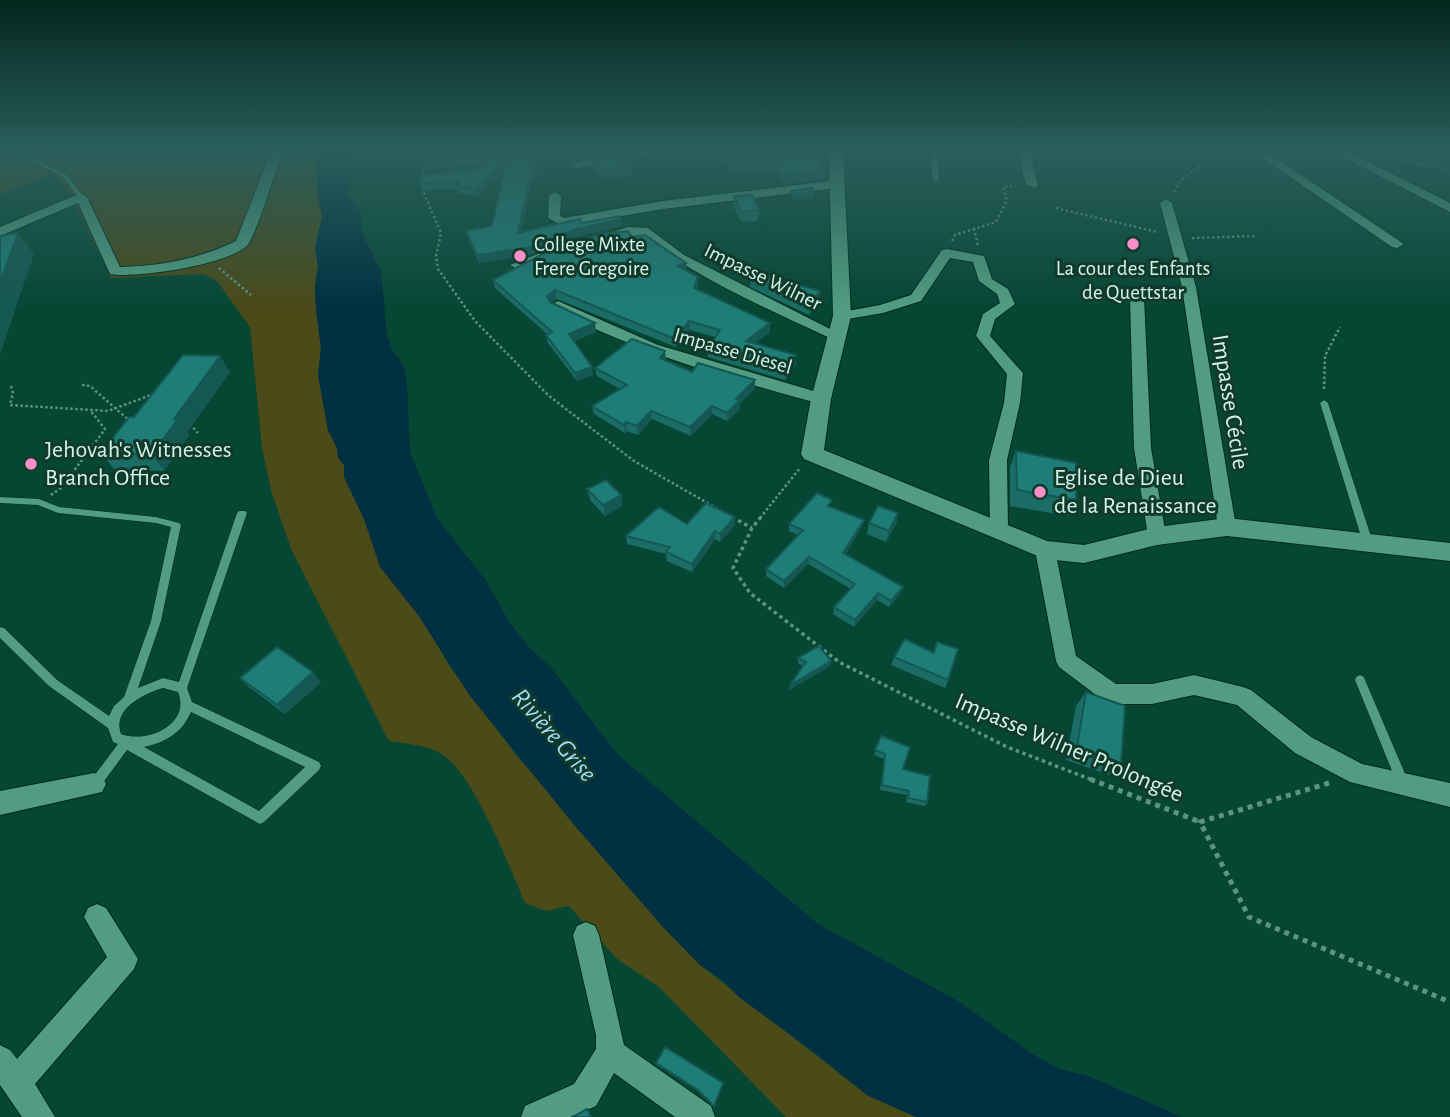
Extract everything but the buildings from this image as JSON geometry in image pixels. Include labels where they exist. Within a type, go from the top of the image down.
[{"type":"street","points":[[0,232],[65,204]]},
{"type":"street","points":[[84,204],[115,271],[159,270],[209,260],[242,243],[257,204]]},
{"type":"street","points":[[555,204],[554,218],[563,222],[670,204]]},
{"type":"street","points":[[839,204],[839,326],[821,399],[812,454],[1045,550],[1084,554],[1157,536],[1227,527],[1450,552]]},
{"type":"street","name":"Impasse Cécile","points":[[1166,204],[1189,287],[1227,527]]},
{"type":"street","points":[[1338,204],[1397,244]]},
{"type":"street","name":"Impasse Wilner","points":[[517,265],[581,243],[628,231],[643,231],[691,264],[839,326]]},
{"type":"street","points":[[839,326],[916,298],[947,253],[979,258],[986,282],[1003,292],[1008,304],[988,317],[984,336],[996,354],[1016,373],[999,460],[999,530]]},
{"type":"street","points":[[1137,298],[1137,382],[1141,430],[1149,503],[1157,536]]},
{"type":"street","name":"Impasse Diesel","points":[[558,305],[587,322],[654,350],[821,399]]},
{"type":"street","points":[[1045,550],[1067,661],[1112,694],[1153,694],[1194,685],[1243,697],[1303,744],[1358,774],[1450,794]]},
{"type":"street","points":[[0,803],[94,784]]},
{"type":"street","points":[[40,1117],[8,1071],[124,959],[97,917]]},
{"type":"street","points":[[536,1117],[585,1095],[610,1052],[610,1035],[586,935]]},
{"type":"street","points":[[610,1052],[699,1117]]},
{"type":"lane","points":[[1324,403],[1368,542]]},
{"type":"lane","points":[[0,500],[38,502],[58,510],[156,520],[176,525],[156,621],[129,698]]},
{"type":"lane","points":[[182,688],[242,513]]},
{"type":"lane","points":[[0,631],[53,683],[113,725]]},
{"type":"lane","points":[[1360,680],[1403,784]]},
{"type":"lane","points":[[125,743],[138,745],[164,736],[176,726],[188,705],[187,696],[182,688],[163,683],[140,690],[119,708],[113,725],[117,738],[125,743],[260,818],[315,766],[188,705]]},
{"type":"lane","points":[[94,784],[125,743]]},
{"type":"path","points":[[427,204],[442,233],[436,262],[438,270],[475,321],[549,396],[634,461],[752,528]]},
{"type":"path","points":[[947,253],[955,235],[996,222],[1005,204]]},
{"type":"path","points":[[209,260],[251,295]]},
{"type":"path","points":[[1324,403],[1323,367],[1327,344],[1340,327]]},
{"type":"path","points":[[82,385],[90,386],[131,422],[142,422]]},
{"type":"path","points":[[11,386],[10,405],[90,410],[115,408],[159,393]]},
{"type":"path","points":[[38,502],[61,488],[105,429],[90,410]]},
{"type":"path","points":[[188,422],[198,433]]},
{"type":"path","name":"Impasse Wilner Prolongée","points":[[812,454],[752,528],[733,568],[750,593],[839,662],[1007,747],[1200,822]]},
{"type":"path","points":[[1358,774],[1200,822],[1249,916],[1450,1002]]},
{"type":"shaded area","points":[[75,204],[320,204],[322,217],[315,248],[318,266],[316,309],[321,348],[318,375],[328,430],[337,448],[338,458],[344,465],[344,477],[364,519],[450,667],[516,755],[558,802],[570,820],[663,927],[700,965],[867,1095],[916,1117],[786,1117],[659,987],[617,959],[569,906],[546,911],[525,903],[490,823],[455,766],[431,749],[389,741],[292,551],[272,494],[262,448],[250,327],[217,281],[204,274],[111,278]]},
{"type":"water","name":"Rivière Grise","points":[[320,204],[354,204],[361,214],[361,231],[381,271],[387,335],[392,350],[403,364],[407,382],[410,452],[437,518],[487,582],[508,620],[528,646],[552,669],[618,755],[818,924],[958,1001],[1031,1053],[1057,1068],[1088,1076],[1182,1117],[916,1117],[867,1095],[740,998],[721,979],[700,965],[663,927],[570,820],[470,696],[418,615],[380,567],[364,519],[344,477],[344,465],[338,458],[337,448],[328,430],[318,375],[321,348],[316,309],[318,266],[315,248],[322,217]]},
{"type":"place","name":"La cour des Enfants de Quettstar","points":[[1133,244]]},
{"type":"place","name":"College Mixte Frere Gregoire","points":[[520,256]]},
{"type":"place","name":"Jehovah's Witnesses Branch Office","points":[[31,464]]},
{"type":"place","name":"Eglise de Dieu de la Renaissance","points":[[1040,492]]}]
